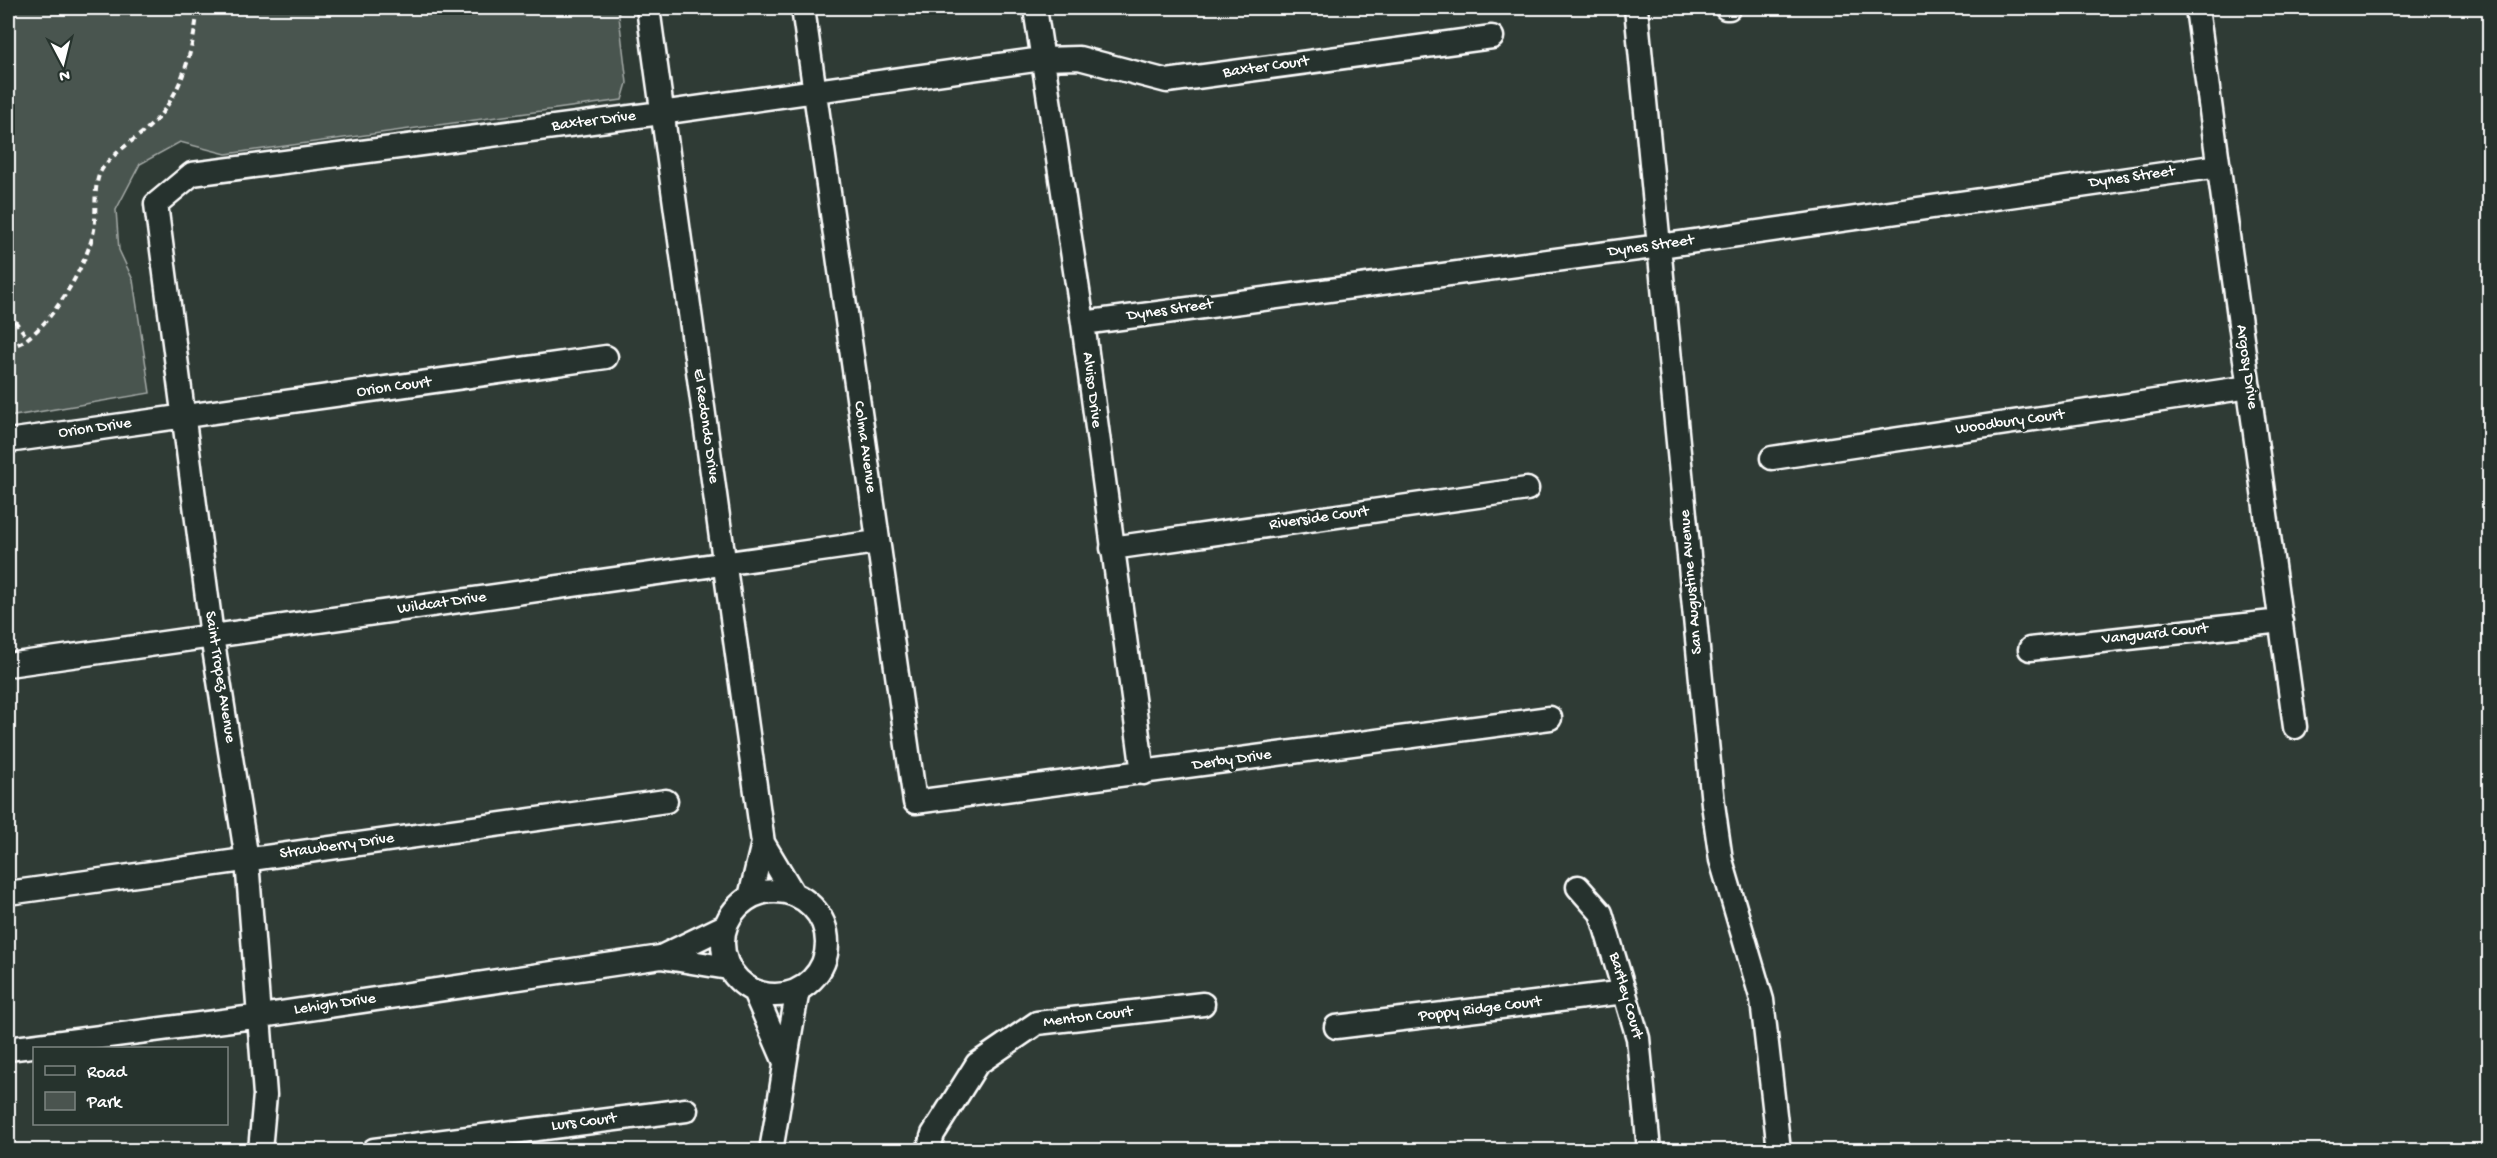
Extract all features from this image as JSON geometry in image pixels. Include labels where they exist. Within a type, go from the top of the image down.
[{"type":"street","name":"El Redondo Drive","points":[[648,8],[763,843],[750,897]]},
{"type":"street","name":"Colma Avenue","points":[[803,8],[813,92],[915,802]]},
{"type":"street","name":"Alviso Drive","points":[[1035,8],[1083,323],[1143,773]]},
{"type":"street","name":"San Augustine Avenue","points":[[1636,8],[1713,804],[1721,860],[1762,1000],[1779,1150]]},
{"type":"street","name":"Argosy Drive","points":[[2197,8],[2295,727]]},
{"type":"street","name":"Baxter Court","points":[[1042,59],[1079,58],[1167,81],[1492,37]]},
{"type":"street","name":"Baxter Drive","points":[[156,204],[192,174],[661,114],[1042,59]]},
{"type":"street","name":"Dynes Street","points":[[1083,323],[1660,246],[2219,165]]},
{"type":"street","name":"Saint Tropez Avenue","points":[[156,204],[212,636],[247,860],[261,1016],[265,1095],[260,1150]]},
{"type":"street","name":"Orion Court","points":[[182,418],[606,357]]},
{"type":"street","name":"Woodbury Court","points":[[1772,458],[2249,387]]},
{"type":"street","name":"Orion Drive","points":[[8,441],[182,418]]},
{"type":"street","name":"Riverside Court","points":[[1112,548],[1527,489]]},
{"type":"street","name":"Wildcat Drive","points":[[8,665],[877,542]]},
{"type":"street","name":"Vanguard Court","points":[[2030,649],[2281,621]]},
{"type":"street","name":"Derby Drive","points":[[915,802],[1550,718]]},
{"type":"street","name":"Strawberry Drive","points":[[8,893],[666,801]]},
{"type":"street","name":"El Redondo Drive","points":[[763,843],[793,893]]},
{"type":"street","name":"Bartley Court","points":[[1578,887],[1601,912],[1638,1038],[1649,1150]]},
{"type":"street","points":[[779,890],[793,893],[808,902],[820,915],[827,932],[828,949],[823,966],[813,980],[798,991],[769,996],[754,991],[739,981],[728,968],[722,940],[725,926],[740,904],[750,897],[779,890]]},
{"type":"street","name":"Lehigh Drive","points":[[8,1048],[261,1016],[662,957],[725,926]]},
{"type":"street","name":"Lehigh Drive","points":[[662,957],[728,968]]},
{"type":"street","points":[[754,991],[784,1060]]},
{"type":"street","points":[[771,1150],[782,1089],[784,1060],[798,991]]},
{"type":"street","name":"Poppy Ridge Court","points":[[1336,1027],[1625,992]]},
{"type":"street","name":"Menton Court","points":[[928,1150],[933,1134],[977,1064],[1037,1023],[1203,1004]]},
{"type":"street","name":"Lurs Court","points":[[374,1150],[686,1110]]},
{"type":"path","points":[[8,348],[28,338],[59,304],[80,272],[94,230],[99,174],[119,152],[151,126],[180,83],[194,41],[198,8]]},
{"type":"path","points":[[8,301],[14,320],[28,338]]},
{"type":"green space","points":[[8,8],[618,8],[627,83],[622,100],[226,154],[180,142],[140,164],[116,210],[119,250],[133,280],[150,393],[8,417]]}]
